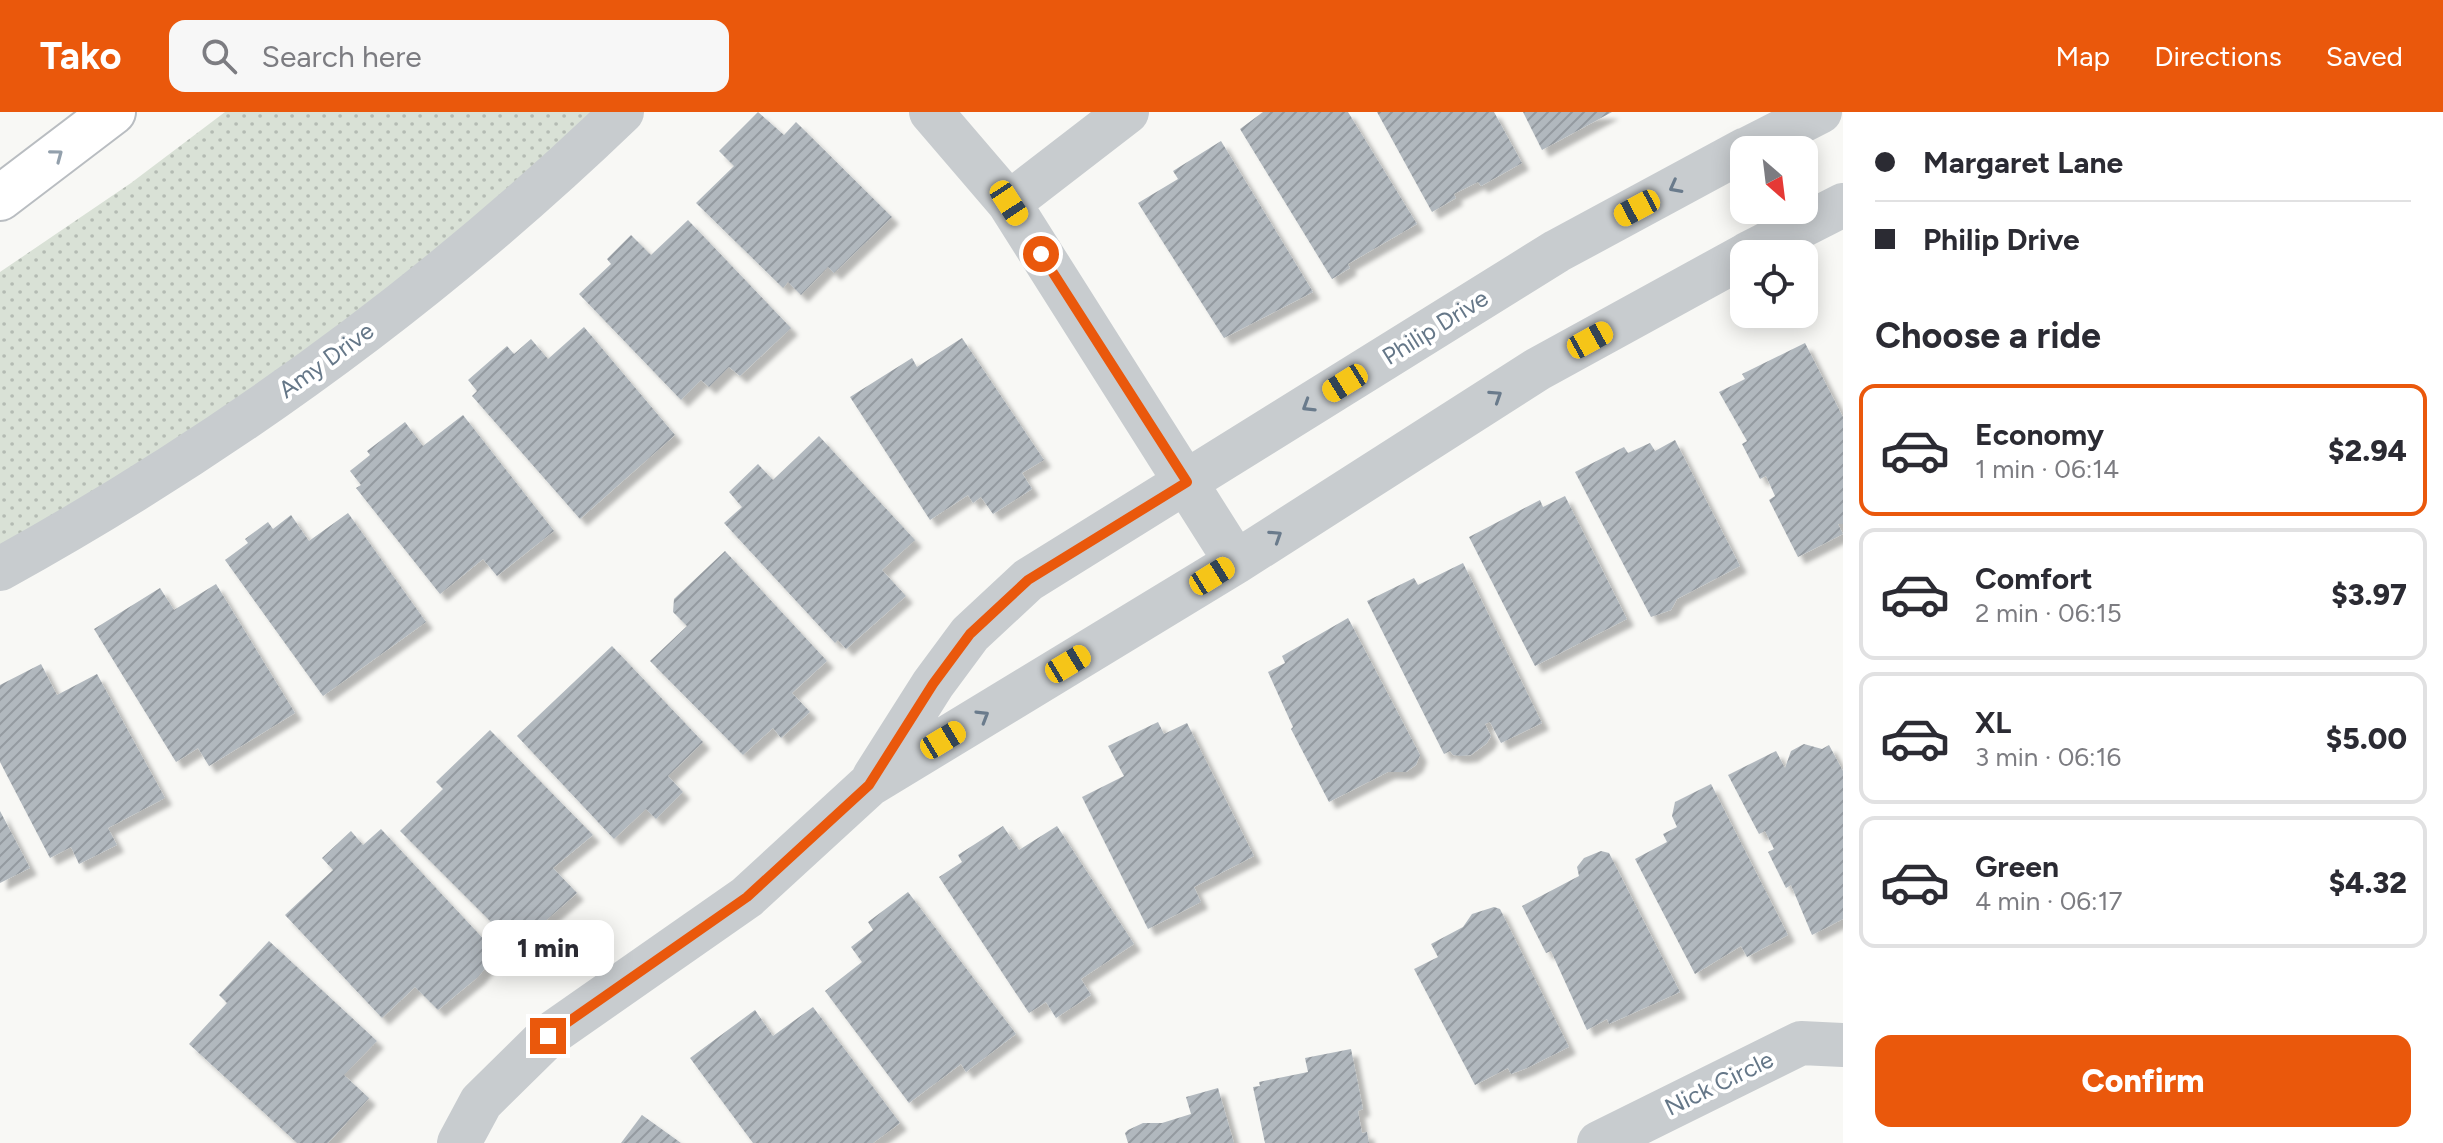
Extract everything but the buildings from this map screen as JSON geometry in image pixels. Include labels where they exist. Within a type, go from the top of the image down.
[{"type":"main road","points":[[0,198],[113,112]]},
{"type":"street","name":"Amy Drive","points":[[0,569],[214,439],[357,340],[543,187],[622,112]]},
{"type":"street","points":[[931,112],[1009,203],[1236,562]]},
{"type":"street","points":[[1009,203],[1127,112]]},
{"type":"street","name":"Philip Drive","points":[[1772,136],[1820,112]]},
{"type":"street","name":"Philip Drive","points":[[869,785],[933,684],[970,634],[1028,580],[1557,251],[1730,158]]},
{"type":"street","name":"Philip Drive","points":[[1775,240],[1843,205]]},
{"type":"street","name":"Philip Drive","points":[[459,1143],[481,1102],[548,1036],[747,897],[869,785],[1236,562],[1538,369],[1730,264]]},
{"type":"street","name":"Nick Circle","points":[[1599,1143],[1801,1043],[1843,1045]]},
{"type":"shaded area","points":[[225,112],[600,112],[542,168],[229,415],[0,554],[0,272],[131,183]]},
{"type":"route","points":[[548,1036],[747,897],[869,785],[933,684],[970,634],[1028,580],[1187,482],[1041,254]]}]
